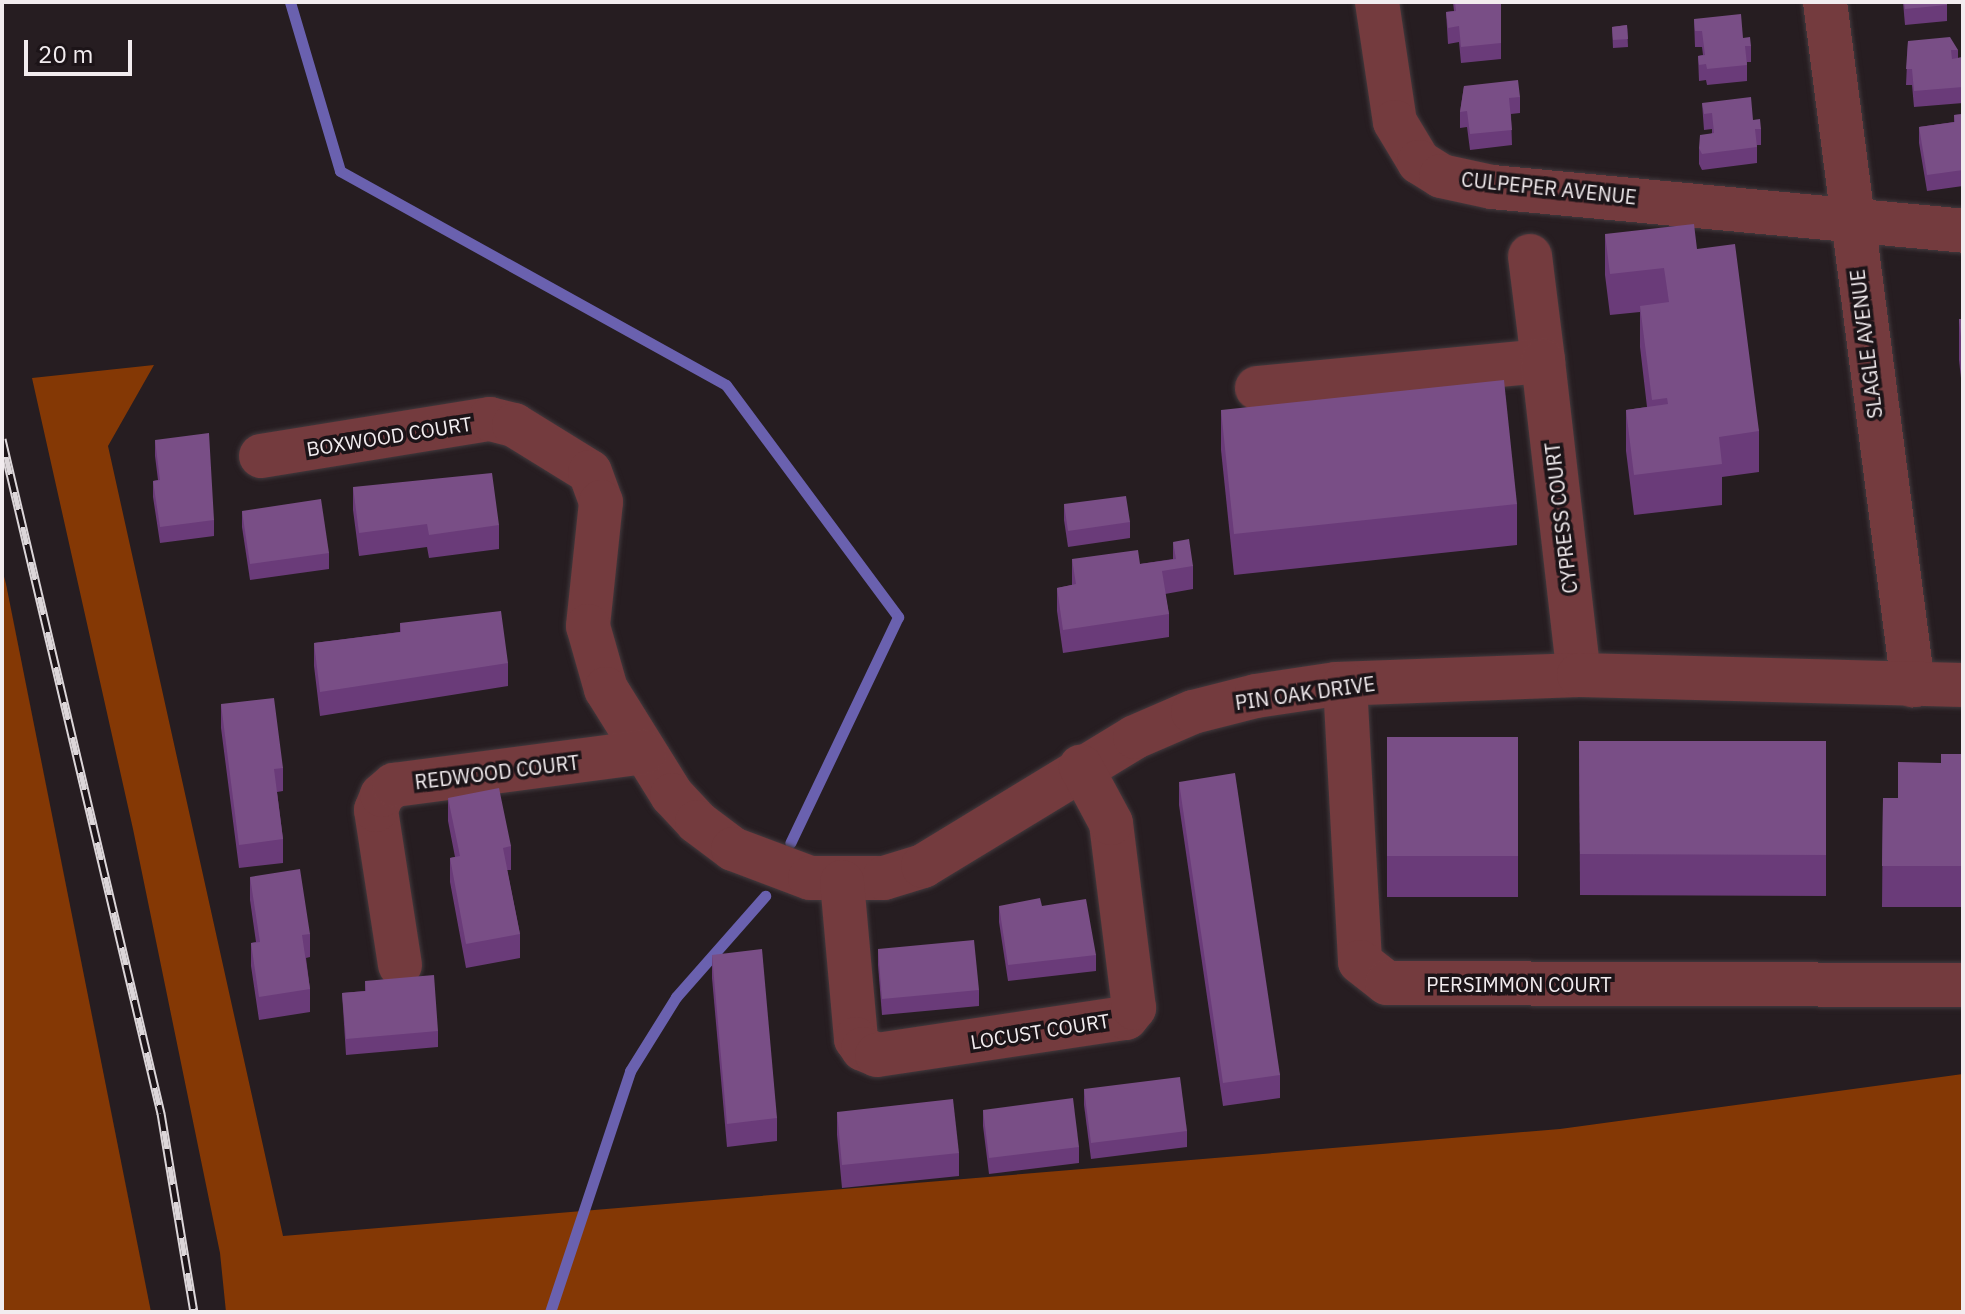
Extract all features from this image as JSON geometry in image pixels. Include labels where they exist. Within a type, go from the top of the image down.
[{"type":"street","name":"CULPEPER AVENUE","points":[[1377,2],[1399,132],[1419,162],[1441,176],[1492,187],[1963,231]]},
{"type":"street","name":"SLAGLE AVENUE","points":[[1825,2],[1913,685]]},
{"type":"street","name":"CYPRESS COURT","points":[[1530,256],[1579,675]]},
{"type":"street","points":[[1257,388],[1543,361]]},
{"type":"street","name":"BOXWOOD COURT","points":[[261,456],[490,419],[514,425],[590,472],[601,502],[588,626],[597,669],[644,752]]},
{"type":"street","name":"PIN OAK DRIVE","points":[[644,752],[680,804],[733,849],[775,869],[842,882],[884,878],[923,866],[1081,767],[1193,712],[1256,696],[1345,684],[1579,675],[1963,685]]},
{"type":"street","name":"PERSIMMON COURT","points":[[1345,684],[1360,962],[1387,983],[1963,985]]},
{"type":"street","name":"REDWOOD COURT","points":[[400,965],[376,810],[382,795],[394,785],[644,752]]},
{"type":"street","name":"LOCUST COURT","points":[[842,882],[856,1039],[863,1049],[877,1055],[1126,1018],[1134,1008],[1114,838],[1095,786],[1081,767]]},
{"type":"shaded area","points":[[154,365],[108,446],[283,1236],[1560,1129],[1963,1074],[1963,1312],[226,1312],[220,1253],[133,829],[32,378]]},
{"type":"shaded area","points":[[2,569],[6,584],[151,1312],[2,1312]]},
{"type":"building","points":[[1455,2],[1501,2],[1501,43],[1461,47],[1459,26],[1448,28],[1446,12],[1456,11]]},
{"type":"building","points":[[1904,2],[1947,2],[1947,5],[1905,9]]},
{"type":"building","points":[[1741,14],[1743,38],[1750,37],[1751,46],[1745,46],[1747,65],[1707,69],[1706,64],[1699,65],[1698,56],[1705,55],[1702,31],[1695,31],[1694,19]]},
{"type":"building","points":[[1627,25],[1628,39],[1613,40],[1612,27]]},
{"type":"building","points":[[1950,37],[1958,50],[1951,50],[1952,59],[1963,57],[1963,87],[1914,91],[1912,69],[1906,69],[1908,41]]},
{"type":"building","points":[[1518,80],[1520,97],[1509,98],[1512,130],[1470,134],[1467,111],[1460,112],[1464,86]]},
{"type":"building","points":[[1751,97],[1753,120],[1760,119],[1761,129],[1755,129],[1757,147],[1702,154],[1700,135],[1714,133],[1712,113],[1704,114],[1702,103]]},
{"type":"building","points":[[1963,114],[1963,170],[1927,175],[1919,127],[1955,122],[1954,115]]},
{"type":"building","points":[[1694,224],[1697,249],[1735,244],[1759,431],[1719,437],[1722,464],[1634,475],[1626,410],[1668,404],[1667,398],[1652,400],[1640,306],[1669,302],[1664,268],[1610,274],[1605,234]]},
{"type":"building","points":[[1959,319],[1963,319],[1963,355]]},
{"type":"building","points":[[1504,380],[1517,504],[1234,534],[1221,410]]},
{"type":"building","points":[[209,433],[214,520],[160,527],[153,481],[160,480],[155,440]]},
{"type":"building","points":[[492,473],[499,525],[429,535],[427,524],[359,533],[353,487]]},
{"type":"building","points":[[1126,496],[1130,522],[1068,531],[1064,504]]},
{"type":"building","points":[[321,499],[329,553],[250,564],[242,511]]},
{"type":"building","points":[[1189,539],[1193,566],[1162,571],[1169,614],[1063,630],[1057,588],[1076,584],[1072,559],[1138,550],[1140,564],[1176,559],[1173,542]]},
{"type":"building","points":[[501,611],[508,663],[320,692],[314,643],[401,632],[400,623]]},
{"type":"building","points":[[274,698],[283,768],[274,769],[283,839],[239,845],[221,704]]},
{"type":"building","points":[[1387,737],[1518,737],[1518,856],[1387,856]]},
{"type":"building","points":[[1579,741],[1826,741],[1826,855],[1580,854]]},
{"type":"building","points":[[1941,754],[1963,754],[1963,866],[1882,866],[1883,798],[1898,798],[1898,762],[1941,763]]},
{"type":"building","points":[[1235,773],[1280,1075],[1223,1083],[1179,782]]},
{"type":"building","points":[[499,788],[511,846],[503,848],[520,934],[466,944],[450,858],[460,856],[448,798]]},
{"type":"building","points":[[300,869],[310,934],[302,935],[310,989],[259,997],[251,943],[260,942],[250,877]]},
{"type":"building","points":[[1040,898],[1042,906],[1086,899],[1096,955],[1008,965],[999,906]]},
{"type":"building","points":[[974,940],[979,990],[882,999],[878,949]]},
{"type":"building","points":[[762,949],[777,1118],[727,1124],[712,955]]},
{"type":"building","points":[[434,975],[438,1031],[346,1039],[342,993],[366,991],[365,981]]},
{"type":"building","points":[[1180,1077],[1187,1131],[1091,1143],[1084,1089]]},
{"type":"building","points":[[1073,1098],[1079,1147],[989,1158],[983,1110]]},
{"type":"building","points":[[953,1099],[959,1153],[842,1165],[837,1112]]},
{"type":"waterway","points":[[290,2],[340,171],[726,385],[898,617],[790,843]]},
{"type":"waterway","points":[[550,1312],[630,1071],[676,997],[765,896]]},
{"type":"railway","points":[[2,439],[161,1113],[194,1312]]}]
